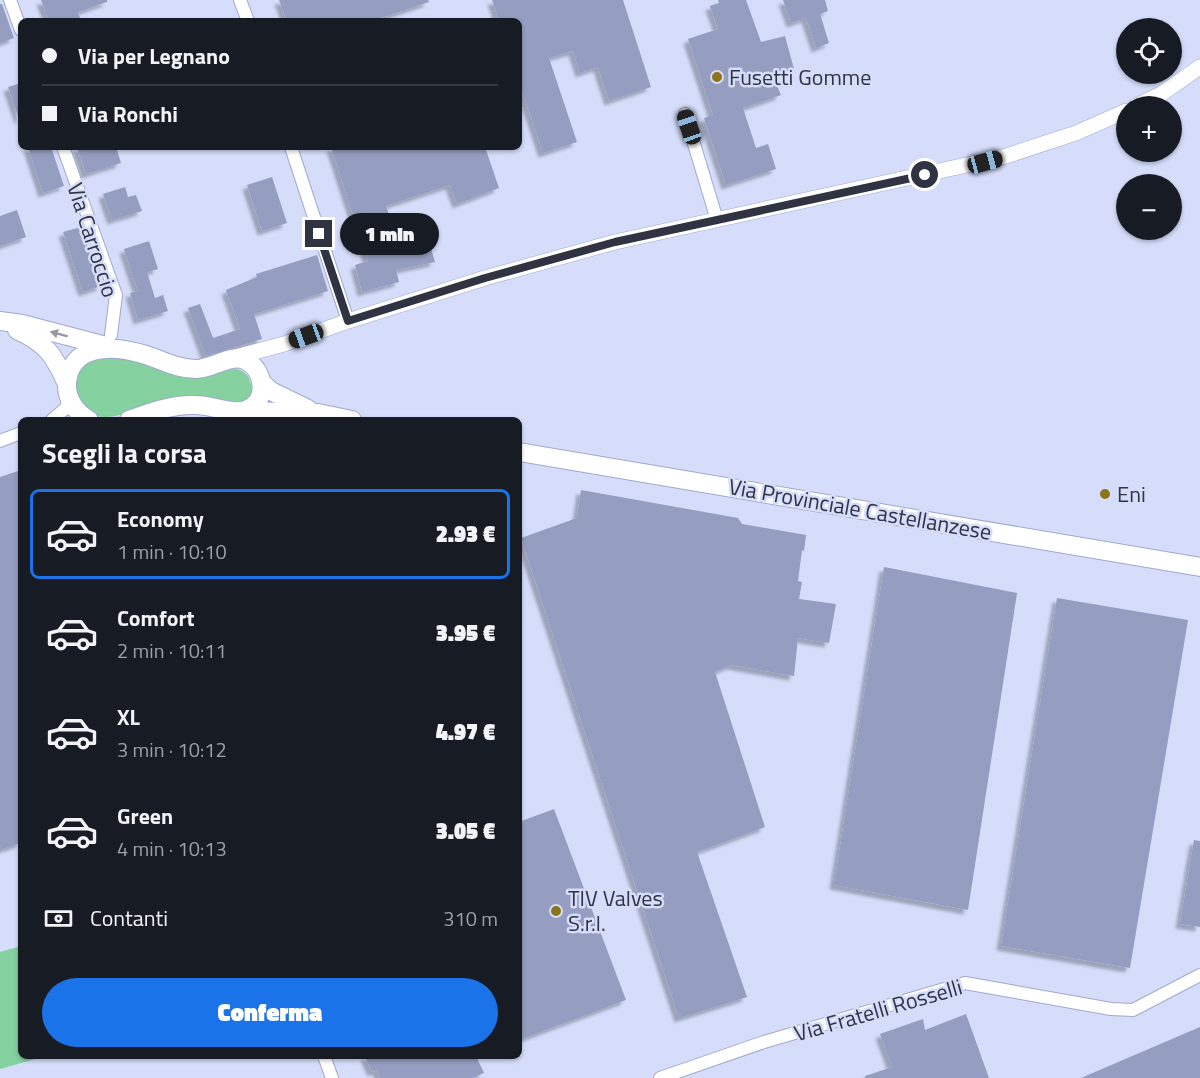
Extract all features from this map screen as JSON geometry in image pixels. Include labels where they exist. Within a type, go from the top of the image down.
[{"type":"main road","points":[[3,322],[112,341],[177,367],[197,369],[210,367],[232,358],[244,359],[252,364],[271,391],[318,413]]},
{"type":"main road","points":[[3,322],[42,344],[52,354],[73,406],[86,417]]},
{"type":"main road","points":[[68,390],[71,367],[77,359],[86,352],[112,341]]},
{"type":"main road","points":[[245,411],[257,404],[262,395],[261,379]]},
{"type":"main road","points":[[138,417],[169,407],[184,405],[245,411],[318,413],[337,417]]},
{"type":"main road","name":"Via Provinciale Castellanzese","points":[[522,453],[1200,567]]},
{"type":"street","points":[[10,0],[18,22]]},
{"type":"street","points":[[240,0],[247,18]]},
{"type":"street","points":[[1157,96],[1200,67]]},
{"type":"street","points":[[684,114],[717,220]]},
{"type":"street","points":[[232,358],[284,344],[348,321],[485,278],[615,242],[967,167],[1076,133],[1116,115]]},
{"type":"street","name":"Via Carroccio","points":[[64,150],[116,295],[112,341]]},
{"type":"street","points":[[292,150],[348,321]]},
{"type":"street","points":[[261,379],[264,358],[284,344]]},
{"type":"street","points":[[56,417],[66,408],[68,390]]},
{"type":"street","points":[[0,441],[18,434]]},
{"type":"street","name":"Via Fratelli Rosselli","points":[[660,1078],[764,1042],[965,982],[1111,1009],[1133,1010],[1200,975]]},
{"type":"street","points":[[325,1059],[332,1078]]},
{"type":"green space","points":[[93,356],[121,357],[178,375],[197,378],[237,369],[248,376],[252,392],[250,399],[244,402],[186,396],[168,399],[122,414],[99,416],[87,409],[74,392],[77,374]]},
{"type":"green space","points":[[18,947],[18,1059],[35,1059],[0,1069],[0,952]]},
{"type":"building","points":[[41,0],[107,0],[107,2],[78,12],[80,18],[48,18]]},
{"type":"building","points":[[279,0],[428,0],[429,2],[381,18],[286,18]]},
{"type":"building","points":[[492,0],[623,0],[651,87],[609,101],[598,67],[580,73],[573,51],[549,58],[577,142],[543,153],[522,90],[522,18],[498,18]]},
{"type":"building","points":[[718,0],[746,0],[761,42],[785,36],[794,69],[773,76],[781,95],[743,108],[756,148],[768,144],[776,169],[726,185],[704,118],[713,115],[688,39],[718,29],[710,6],[719,3]]},
{"type":"building","points":[[783,0],[825,0],[828,11],[820,14],[829,43],[816,48],[806,18],[791,23]]},
{"type":"building","points":[[0,4],[2,4],[14,38],[0,43]]},
{"type":"building","points":[[18,84],[18,116],[8,87]]},
{"type":"building","points":[[29,150],[52,150],[64,186],[43,193]]},
{"type":"building","points":[[78,150],[117,150],[121,163],[86,174]]},
{"type":"building","points":[[332,150],[486,150],[499,188],[457,204],[450,185],[386,206],[401,248],[429,242],[435,262],[396,270],[399,282],[362,292],[355,265],[368,261]]},
{"type":"building","points":[[272,177],[287,223],[262,231],[247,185]]},
{"type":"building","points":[[125,187],[128,197],[136,195],[142,211],[112,220],[103,194]]},
{"type":"building","points":[[17,210],[26,237],[0,246],[0,216]]},
{"type":"building","points":[[81,227],[101,286],[83,292],[63,232]]},
{"type":"building","points":[[149,241],[158,269],[147,272],[155,298],[163,295],[168,311],[138,320],[130,293],[138,291],[124,249]]},
{"type":"building","points":[[317,255],[328,291],[254,314],[262,339],[206,356],[188,308],[200,304],[213,338],[240,329],[226,290],[257,277],[256,274]]},
{"type":"building","points":[[18,471],[18,844],[0,850],[0,477]]},
{"type":"building","points":[[581,490],[738,518],[742,524],[806,535],[798,581],[802,582],[799,599],[836,604],[829,643],[798,638],[794,676],[731,665],[715,672],[765,827],[697,852],[747,997],[679,1018],[522,541],[522,538],[577,518]]},
{"type":"building","points":[[884,567],[1017,593],[968,910],[834,885]]},
{"type":"building","points":[[1057,598],[1188,620],[1130,968],[1001,946]]},
{"type":"building","name":"TIV Valves S.r.l.","points":[[554,809],[626,1000],[522,1039],[522,821]]},
{"type":"building","points":[[1194,840],[1200,841],[1200,927],[1180,924]]},
{"type":"building","points":[[966,1014],[989,1078],[865,1078],[865,1076],[892,1067],[880,1034],[923,1019],[925,1030]]},
{"type":"building","points":[[1200,1027],[1200,1078],[1081,1078]]},
{"type":"building","points":[[366,1059],[477,1059],[484,1073],[472,1078],[380,1078],[377,1070],[372,1072]]},
{"type":"place","name":"Fusetti Gomme","points":[[717,77]]},
{"type":"place","name":"Eni","points":[[1105,494]]},
{"type":"place","name":"TIV Valves S.r.l.","points":[[556,911]]},
{"type":"route","points":[[319,234],[348,321],[485,278],[615,242],[925,175]]}]
